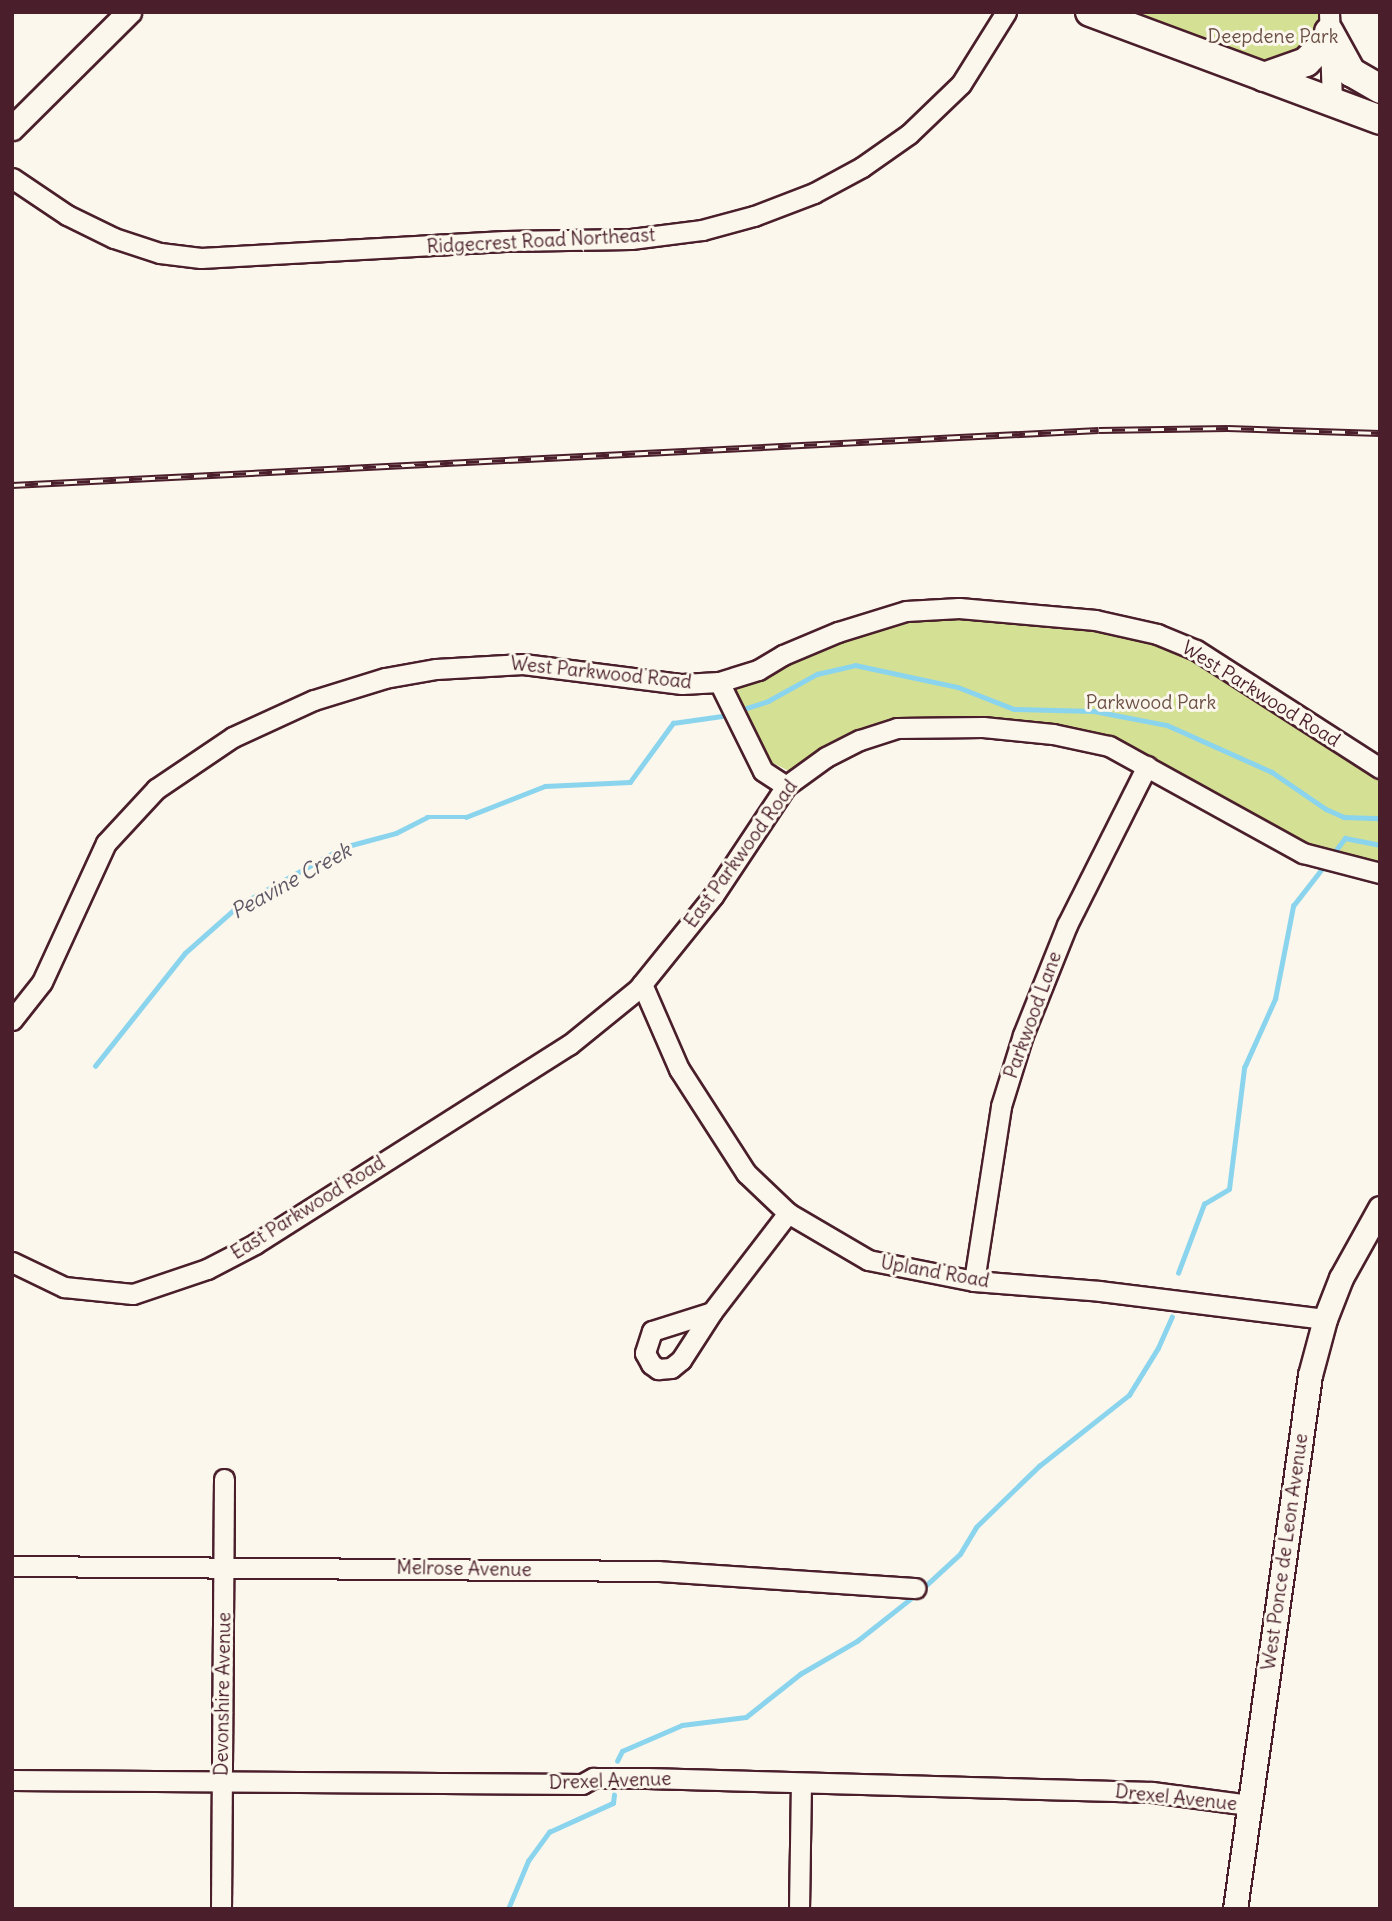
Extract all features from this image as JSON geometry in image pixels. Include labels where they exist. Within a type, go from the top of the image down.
[{"type":"highway","points":[[1090,12],[1380,120]]},
{"type":"highway","points":[[1264,78],[1306,62],[1329,28],[1351,72],[1380,89]]},
{"type":"main road","points":[[12,128],[129,12]]},
{"type":"main road","name":"West Ponce de Leon Avenue","points":[[1235,1909],[1308,1383],[1325,1319],[1341,1278],[1380,1208]]},
{"type":"street","name":"Ridgecrest Road Northeast","points":[[12,178],[67,215],[114,238],[160,253],[201,258],[505,241],[631,239],[702,230],[754,216],[814,193],[909,134],[961,83],[1006,12]]},
{"type":"street","points":[[1329,28],[1332,104]]},
{"type":"street","name":"West Parkwood Road","points":[[12,1020],[42,982],[86,882],[118,827],[156,789],[233,737],[346,688],[436,668],[523,664],[682,684],[719,682],[747,675],[838,632],[906,611],[959,608],[1116,623],[1157,634],[1196,650],[1380,768]]},
{"type":"street","points":[[719,682],[763,771],[786,786]]},
{"type":"street","name":"East Parkwood Road","points":[[12,1262],[64,1287],[102,1293],[133,1294],[207,1269],[319,1205],[569,1045],[642,984],[713,896],[786,786],[826,757],[860,740],[897,728],[932,726],[1053,734],[1109,746],[1303,853],[1380,873]]},
{"type":"street","name":"Parkwood Lane","points":[[974,1281],[1001,1106],[1023,1035],[1067,925],[1147,766]]},
{"type":"street","name":"Upland Road","points":[[642,984],[679,1069],[746,1173],[788,1213],[868,1260],[974,1281],[1100,1290],[1325,1319]]},
{"type":"street","points":[[712,1312],[788,1213]]},
{"type":"street","name":"Devonshire Avenue","points":[[221,1909],[224,1479]]},
{"type":"street","name":"Melrose Avenue","points":[[12,1566],[657,1572],[915,1588]]},
{"type":"street","name":"Drexel Avenue","points":[[12,1780],[582,1784],[593,1778],[647,1778],[1152,1792],[1249,1805]]},
{"type":"street","points":[[799,1909],[801,1784]]},
{"type":"green space","name":"Deepdene Park","points":[[1127,12],[1323,12],[1316,47],[1272,64]]},
{"type":"green space","name":"Parkwood Park","points":[[921,616],[991,618],[1095,628],[1175,645],[1380,780],[1380,869],[1303,853],[1147,766],[1048,736],[960,725],[830,751],[789,771],[769,761],[734,689],[880,627]]},
{"type":"waterway","name":"Peavine Creek","points":[[747,708],[768,701],[817,674],[855,665],[958,687],[1014,709],[1094,711],[1167,725],[1272,772],[1326,809],[1344,817],[1380,818]]},
{"type":"waterway","name":"Peavine Creek","points":[[95,1066],[185,953],[239,905],[344,847],[396,833],[427,817],[466,817],[545,786],[630,782],[673,723],[722,716]]},
{"type":"waterway","points":[[1336,850],[1345,838],[1380,845]]},
{"type":"waterway","points":[[1178,1273],[1204,1204],[1229,1189],[1244,1068],[1275,999],[1293,906],[1321,870]]},
{"type":"waterway","points":[[921,1590],[960,1554],[976,1527],[1039,1466],[1129,1395],[1158,1348],[1172,1317]]},
{"type":"waterway","points":[[617,1761],[622,1751],[682,1725],[746,1717],[800,1674],[857,1641],[914,1596]]},
{"type":"waterway","points":[[508,1909],[528,1861],[549,1832],[613,1803],[614,1795]]},
{"type":"railway","points":[[12,485],[1099,430],[1228,428],[1380,433]]}]
